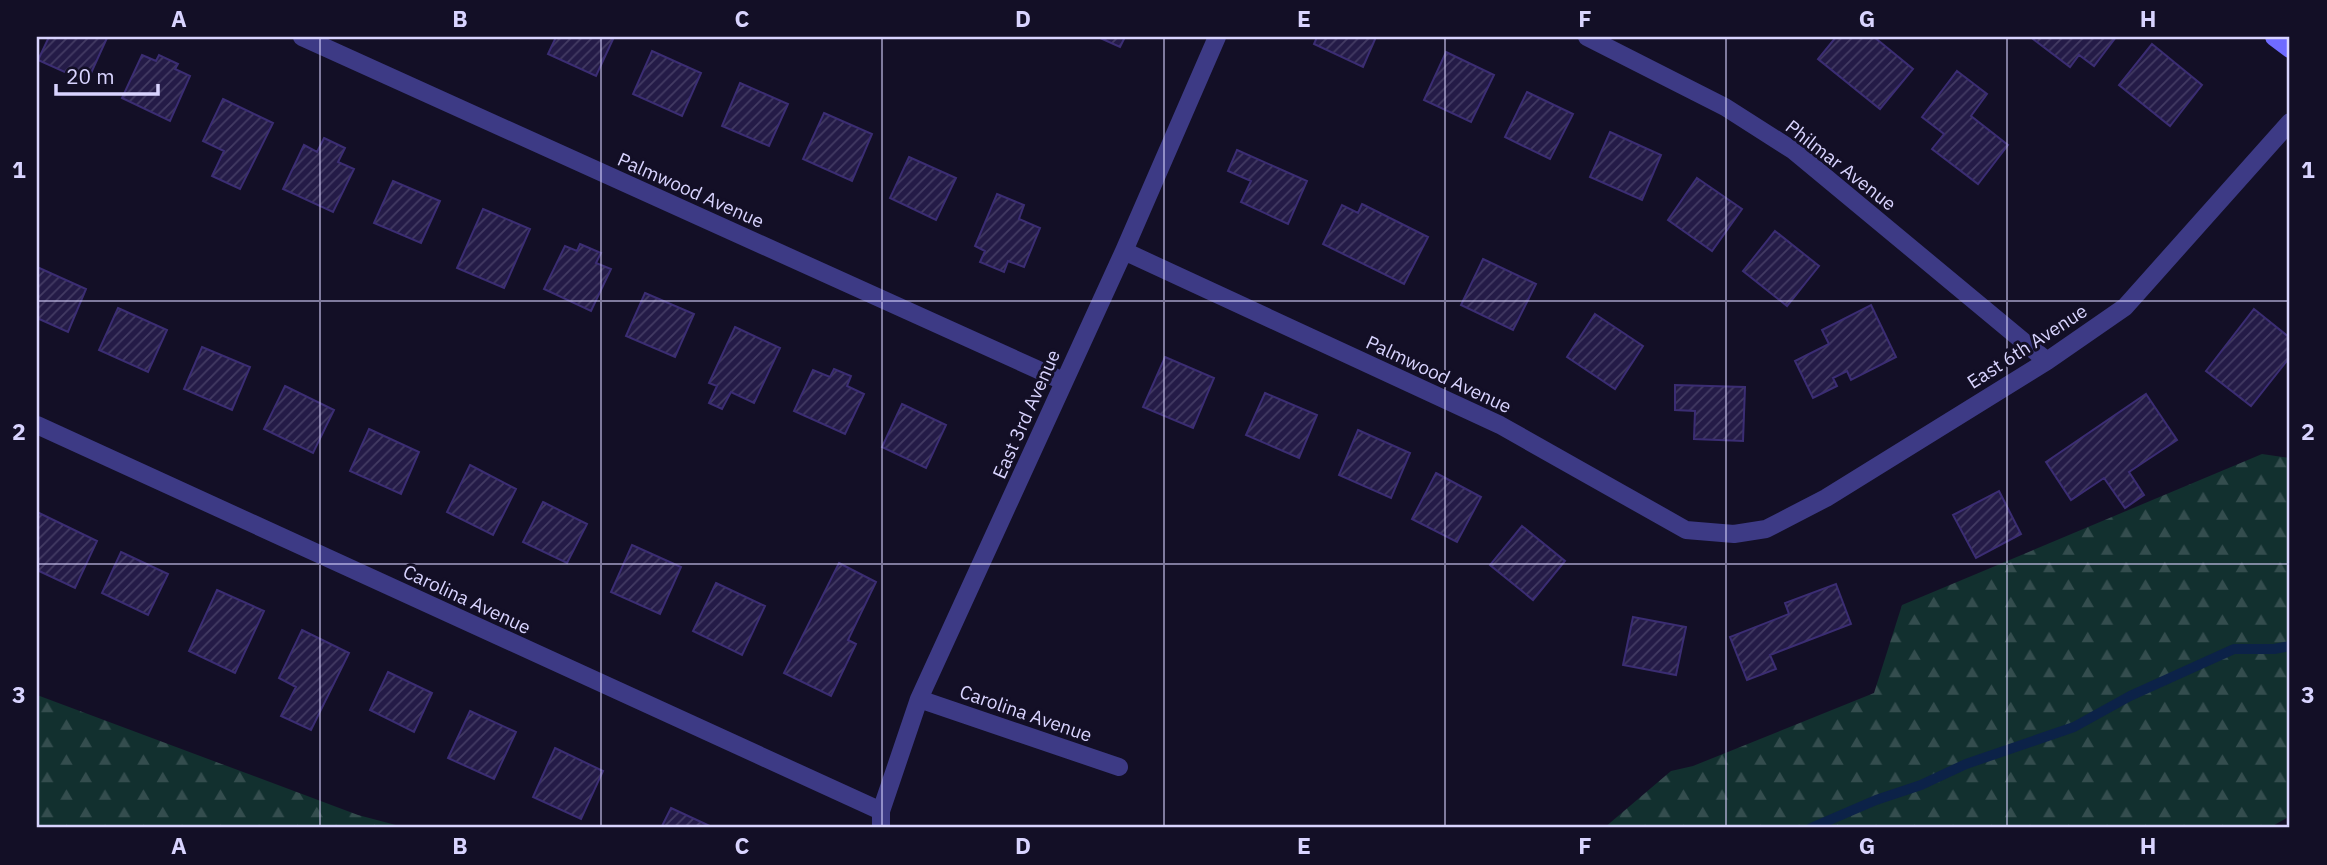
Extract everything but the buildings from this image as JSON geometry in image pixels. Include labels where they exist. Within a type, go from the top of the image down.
[{"type":"main road","points":[[2274,37],[2290,49]]},
{"type":"street","name":"Palmwood Avenue","points":[[302,37],[1063,381]]},
{"type":"street","name":"East 3rd Avenue","points":[[881,820],[919,699],[1124,251],[1217,37]]},
{"type":"street","name":"Philmar Avenue","points":[[1587,37],[1725,107],[1794,151],[2047,361]]},
{"type":"street","name":"East 6th Avenue","points":[[1734,534],[1766,529],[1826,498],[2047,361],[2124,307],[2290,122]]},
{"type":"street","name":"Palmwood Avenue","points":[[1124,251],[1500,425],[1686,530],[1734,534]]},
{"type":"street","name":"Carolina Avenue","points":[[37,425],[881,820]]},
{"type":"street","name":"Carolina Avenue","points":[[919,699],[1119,767]]},
{"type":"green space","points":[[2262,454],[2290,458],[2290,816],[2269,828],[1604,828],[1671,771],[1693,766],[1874,693],[1902,605]]},
{"type":"green space","points":[[37,695],[358,815],[407,828],[37,828]]},
{"type":"waterway","points":[[1811,828],[1876,800],[1921,785],[1966,764],[2074,727],[2130,696],[2234,649],[2274,649],[2290,646]]}]
